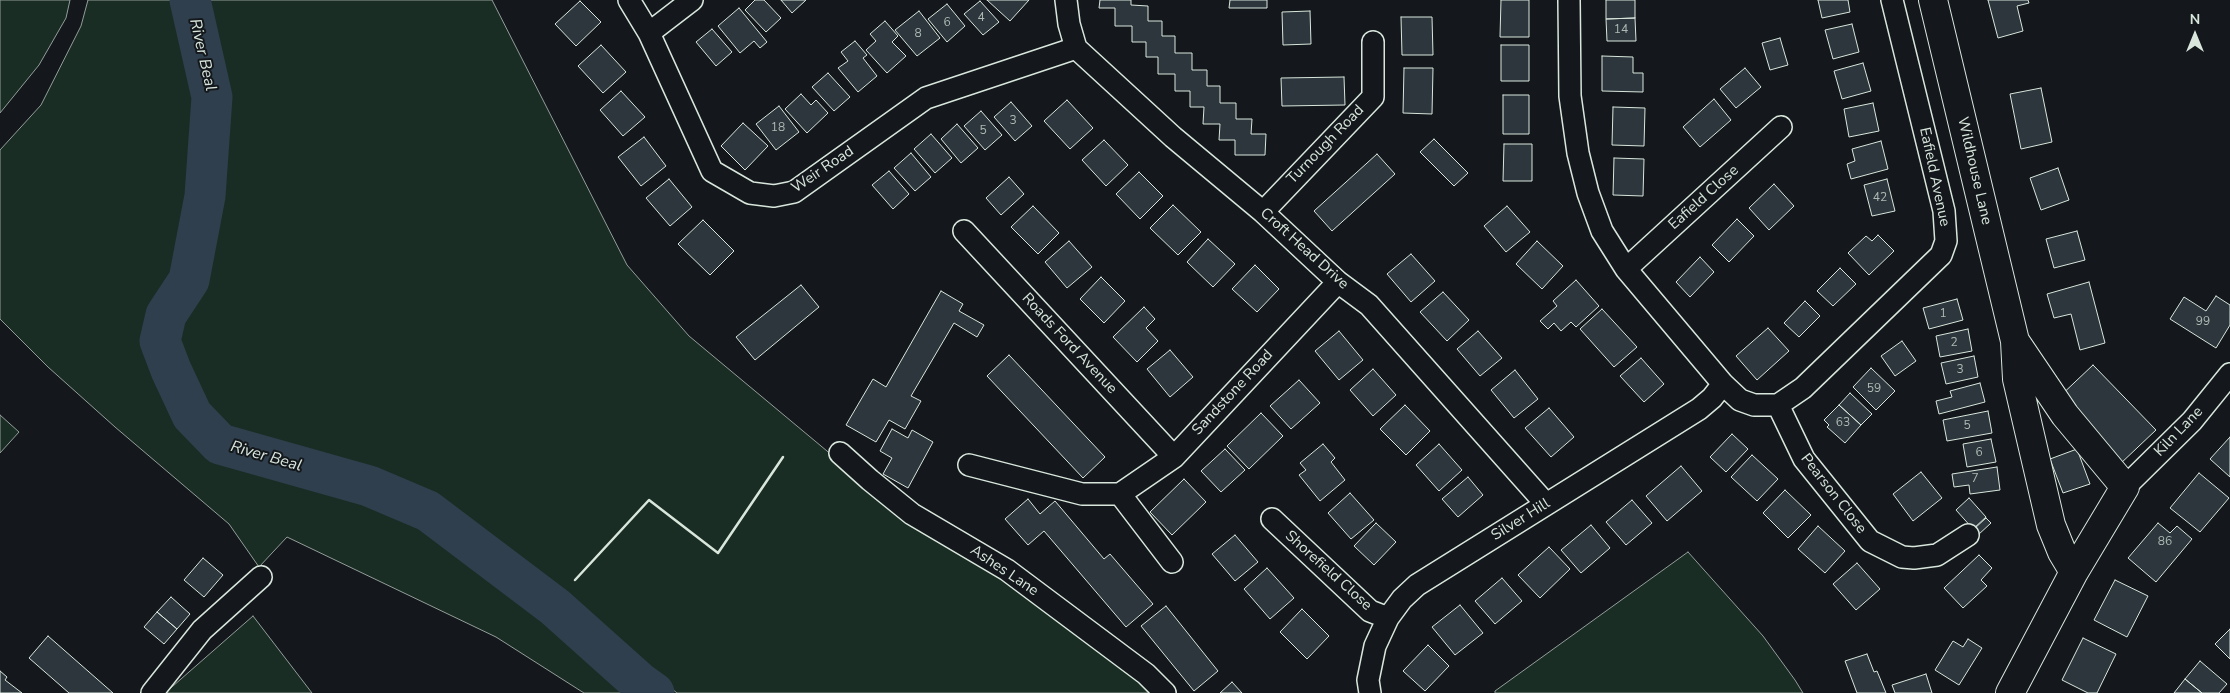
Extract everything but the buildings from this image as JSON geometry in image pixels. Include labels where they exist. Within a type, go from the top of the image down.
[{"type":"main road","name":"Wildhouse Lane","points":[[1932,0],[2015,341],[2017,379],[2051,525],[2062,552],[2074,572]]},
{"type":"main road","name":"Wildhouse Lane","points":[[2015,341],[2065,415],[2125,487]]},
{"type":"main road","points":[[2010,693],[2074,572],[2125,487]]},
{"type":"street","name":"Weir Road","points":[[630,0],[649,33],[712,171],[750,193],[774,196],[794,192],[926,98],[1076,48]]},
{"type":"street","points":[[649,33],[692,0]]},
{"type":"street","points":[[1066,0],[1069,24],[1076,48]]},
{"type":"street","points":[[1569,0],[1570,96],[1578,153],[1588,193],[1602,231],[1626,269],[1724,384],[1740,400],[1766,406],[1778,405]]},
{"type":"street","name":"Eafield Avenue","points":[[1778,405],[1804,388],[1941,255],[1946,241],[1944,211],[1892,0]]},
{"type":"street","name":"Turnough Road","points":[[1263,212],[1373,97],[1373,42]]},
{"type":"street","name":"Croft Head Drive","points":[[1076,48],[1173,137],[1263,212],[1338,282],[1369,305],[1546,504]]},
{"type":"street","name":"Eafield Close","points":[[1626,269],[1782,127]]},
{"type":"street","name":"Roads Ford Avenue","points":[[964,231],[1174,457]]},
{"type":"street","name":"Sandstone Road","points":[[1120,494],[1174,457],[1338,282]]},
{"type":"street","name":"Kiln Lane","points":[[2125,487],[2192,421],[2230,374]]},
{"type":"street","name":"Silver Hill","points":[[1370,693],[1368,680],[1374,646],[1388,618],[1402,598],[1417,585],[1699,409],[1724,384]]},
{"type":"street","name":"Pearson Close","points":[[1778,405],[1804,459],[1870,541],[1902,557],[1914,558],[1937,555],[1968,535]]},
{"type":"street","name":"Ashes Lane","points":[[840,453],[912,514],[1007,570],[1146,674],[1165,693]]},
{"type":"street","points":[[969,465],[1082,494],[1120,494],[1172,562]]},
{"type":"street","name":"Shorefield Close","points":[[1272,519],[1370,610],[1388,618]]},
{"type":"street","points":[[152,693],[202,630],[261,577]]},
{"type":"green space","points":[[0,0],[70,0],[66,18],[39,65],[0,113]]},
{"type":"green space","points":[[88,0],[182,0],[205,96],[195,214],[178,280],[153,309],[144,337],[157,380],[198,438],[220,452],[370,497],[419,521],[552,619],[636,693],[584,693],[496,637],[287,537],[259,567],[229,524],[115,427],[48,367],[0,319],[0,150],[41,105],[81,26]]},
{"type":"green space","points":[[204,0],[492,0],[627,265],[689,336],[875,491],[986,562],[1158,693],[677,693],[607,636],[498,542],[412,488],[239,436],[206,417],[185,380],[176,350],[178,323],[199,287],[226,139],[229,97],[211,36]]},
{"type":"green space","points":[[0,415],[19,432],[0,453]]},
{"type":"green space","points":[[1688,552],[1763,636],[1803,693],[1495,693],[1495,691]]},
{"type":"green space","points":[[253,616],[312,693],[165,693]]},
{"type":"waterway","name":"River Beal","points":[[190,0],[212,97],[205,196],[189,280],[166,315],[160,341],[192,415],[220,444],[369,486],[428,511],[555,607],[640,683],[654,693]]},
{"type":"wall","points":[[575,580],[649,500],[718,553],[783,457]]}]
